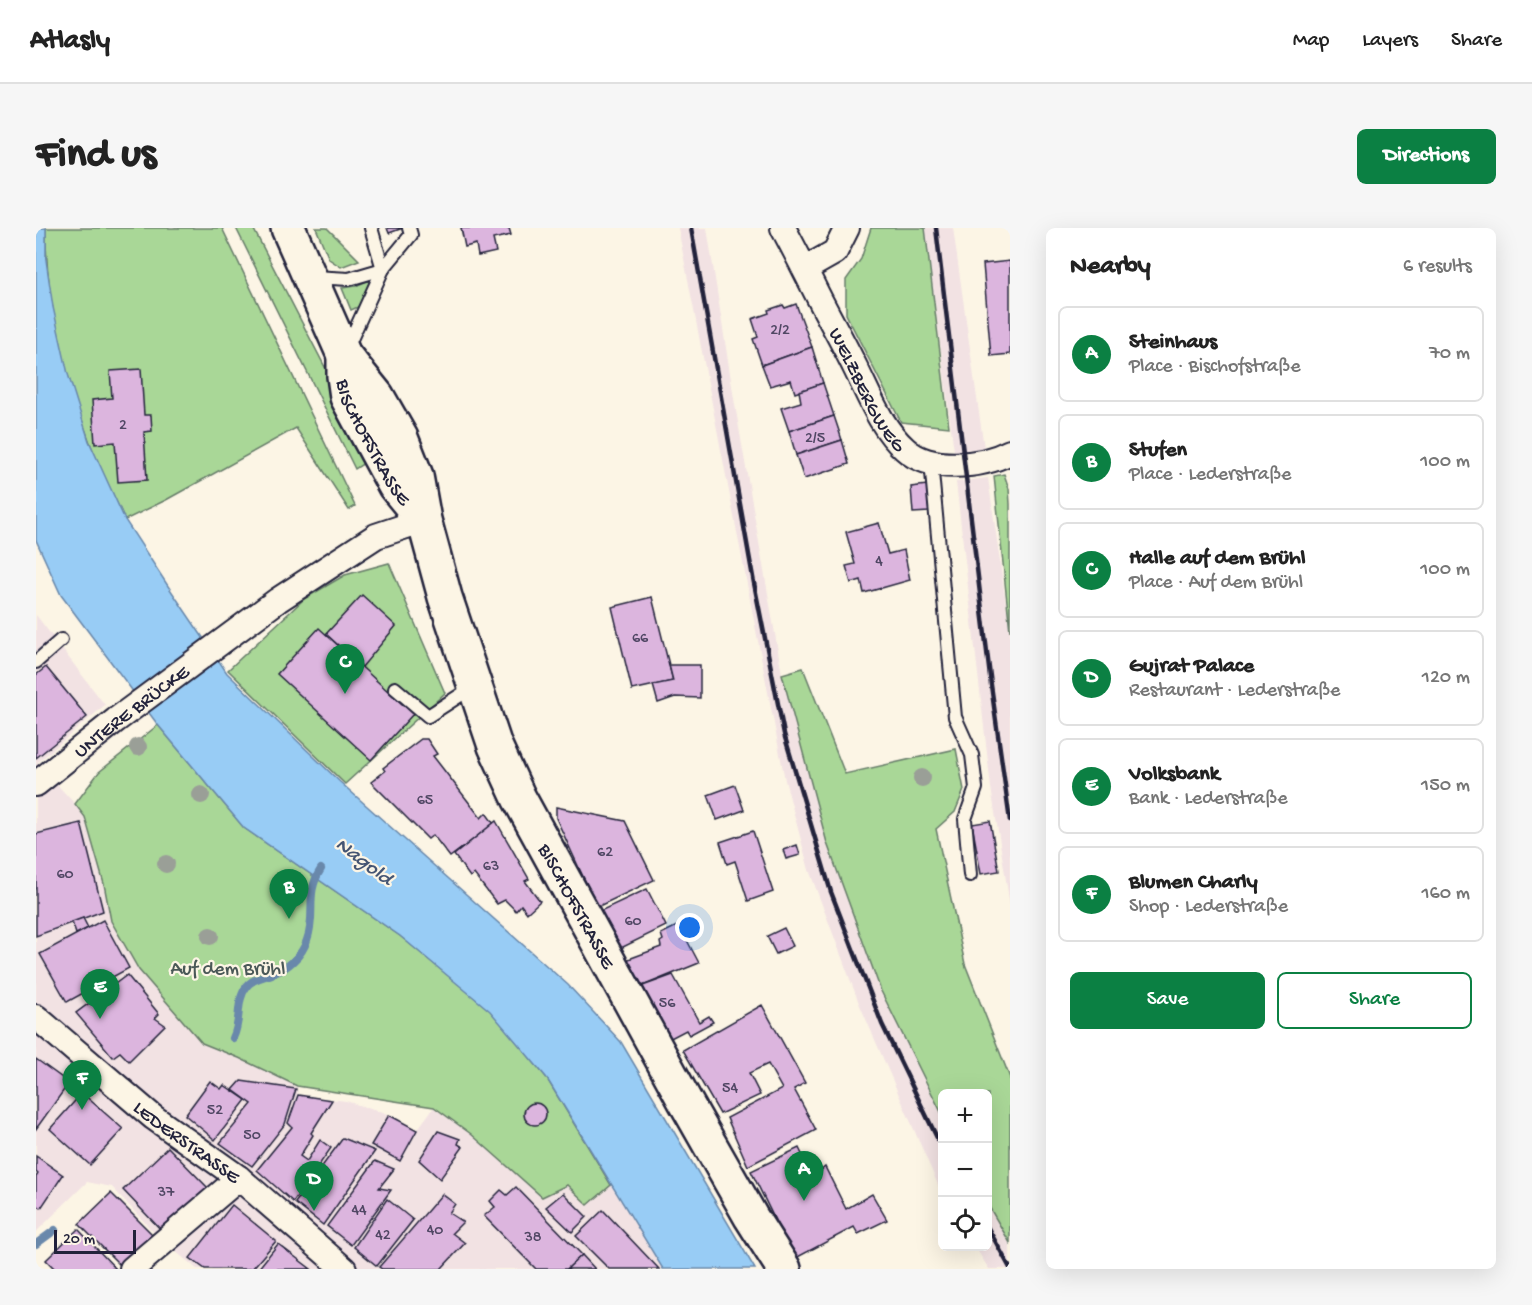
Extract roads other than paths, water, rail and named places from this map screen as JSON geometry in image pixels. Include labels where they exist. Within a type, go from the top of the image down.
[{"type":"main road","name":"BISCHOFSTRASSE","points":[[288,228],[345,355],[377,396],[401,438],[416,476],[424,520],[445,597],[474,686],[495,746],[519,798],[702,1130],[751,1217],[784,1269]]},
{"type":"street","name":"WELZBERGWEG","points":[[783,228],[879,415],[905,450],[918,459],[954,464],[986,461],[1010,452]]},
{"type":"street","points":[[805,269],[835,252],[847,228]]},
{"type":"street","name":"UNTERE BRÜCKE","points":[[36,784],[116,720],[278,600],[376,536],[424,520]]},
{"type":"street","name":"LEDERSTRASSE","points":[[36,1017],[153,1117],[239,1178],[341,1268]]},
{"type":"street","points":[[132,1269],[239,1178]]},
{"type":"lane","points":[[371,228],[383,269]]},
{"type":"lane","points":[[345,355],[383,269],[411,236],[409,228]]},
{"type":"lane","points":[[310,277],[349,279],[383,269]]},
{"type":"lane","points":[[931,462],[955,717],[972,754],[976,788],[965,819],[970,875]]},
{"type":"lane","points":[[36,662],[61,640]]},
{"type":"lane","points":[[395,688],[428,716],[474,686]]},
{"type":"water","name":"Nagold","points":[[36,228],[46,228],[46,260],[53,307],[68,374],[89,441],[125,520],[227,673],[340,782],[568,985],[621,1042],[755,1269],[663,1269],[546,1077],[490,1011],[400,936],[244,828],[158,725],[61,595],[36,540]]},
{"type":"waterway","points":[[233,1038],[241,998],[247,986],[255,980],[278,972],[298,956],[305,946],[310,930],[313,887],[321,869]]},
{"type":"waterway","points":[[36,1244],[55,1230]]},
{"type":"railway","points":[[691,228],[754,583],[784,734],[831,892],[882,1024],[940,1143]]},
{"type":"railway","points":[[936,228],[991,685],[1010,821]]},
{"type":"railway","points":[[992,1235],[1010,1268]]},
{"type":"place","name":"Halle auf dem Brühl","points":[[345,694]]},
{"type":"place","name":"Stufen","points":[[289,919]]},
{"type":"place","name":"Volksbank","points":[[100,1019]]},
{"type":"place","name":"Blumen Charly","points":[[82,1110]]},
{"type":"place","name":"Steinhaus","points":[[804,1201]]},
{"type":"place","name":"Gujrat Palace","points":[[314,1211]]},
{"type":"park label","name":"Auf dem Brühl","points":[[228,967]]}]
